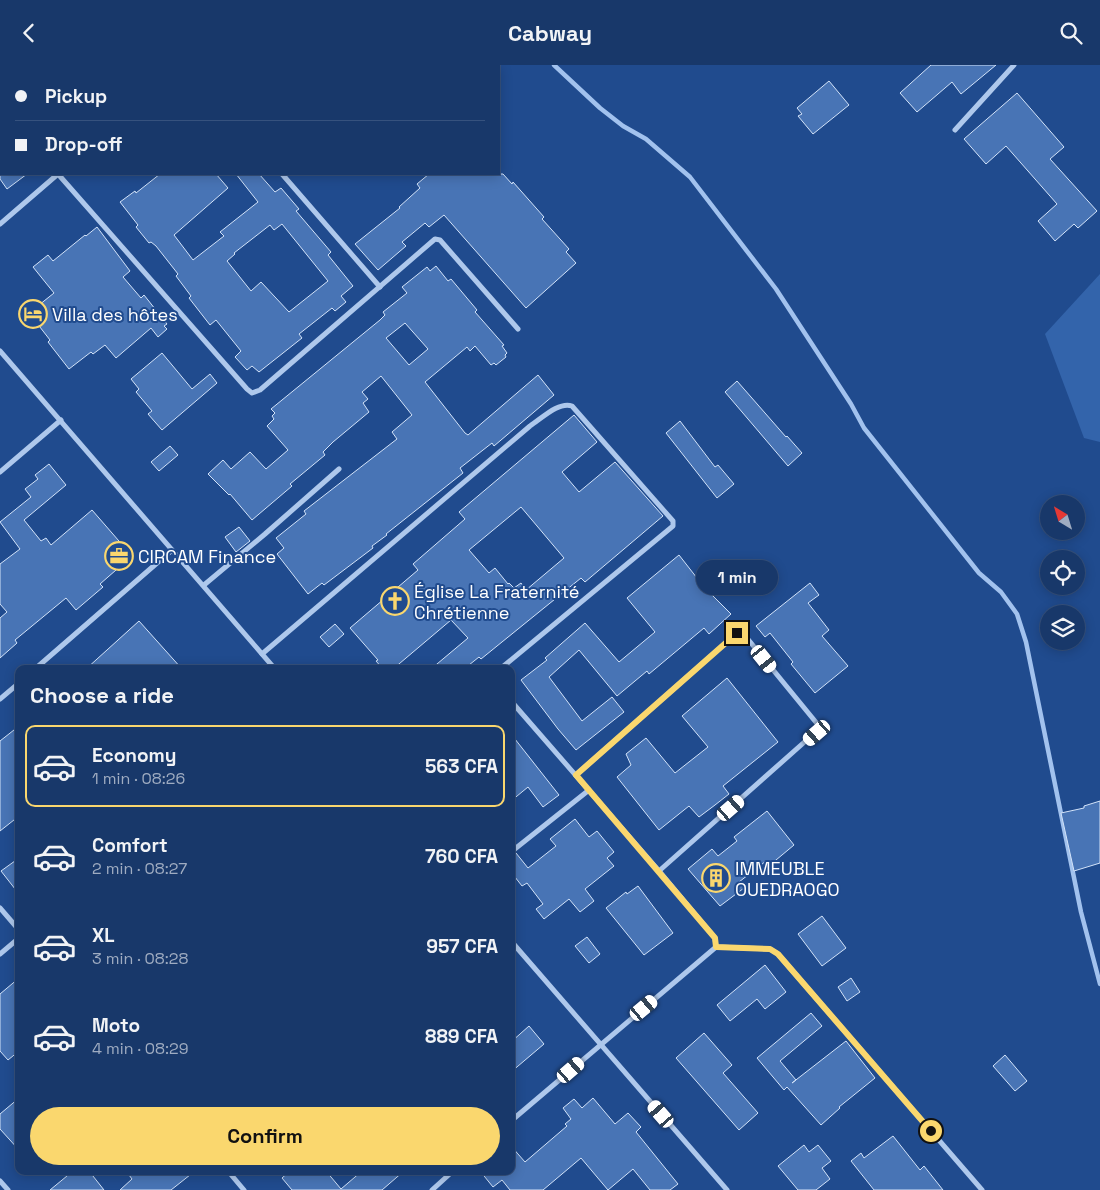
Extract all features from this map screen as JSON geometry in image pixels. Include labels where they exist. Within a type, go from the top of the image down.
[{"type":"street","points":[[955,130],[1014,65]]},
{"type":"street","points":[[0,224],[57,175]]},
{"type":"street","points":[[59,175],[246,389],[252,393],[260,390],[435,239],[440,240],[518,329]]},
{"type":"street","points":[[283,175],[380,287]]},
{"type":"street","points":[[0,351],[272,665]]},
{"type":"street","points":[[262,653],[530,426],[560,406],[567,404],[572,406],[673,521],[673,526],[505,665]]},
{"type":"street","points":[[0,473],[61,420]]},
{"type":"street","points":[[204,585],[340,469]]},
{"type":"street","points":[[40,665],[172,550]]},
{"type":"street","points":[[576,775],[737,633],[742,632],[819,726],[818,730],[659,871]]},
{"type":"street","points":[[0,699],[15,686]]},
{"type":"street","points":[[515,706],[715,938],[716,947]]},
{"type":"street","points":[[515,849],[589,790]]},
{"type":"street","points":[[0,908],[15,925]]},
{"type":"street","points":[[0,954],[15,941]]},
{"type":"street","points":[[515,946],[726,1190]]},
{"type":"street","points":[[515,1118],[716,947],[770,949],[778,954],[982,1190]]},
{"type":"street","points":[[231,1175],[244,1190]]},
{"type":"street","points":[[432,1190],[449,1175]]},
{"type":"street","points":[[0,1181],[8,1190]]},
{"type":"street","points":[[716,1190],[722,1185]]},
{"type":"shaded area","points":[[1100,274],[1100,442],[1084,438],[1045,334]]},
{"type":"building","points":[[931,65],[996,65],[961,94],[952,82],[917,112],[900,93]]},
{"type":"building","points":[[829,81],[849,105],[813,134],[798,116],[802,114],[797,108]]},
{"type":"building","points":[[1017,93],[1064,147],[1050,159],[1097,211],[1078,228],[1074,224],[1055,241],[1038,221],[1057,204],[1006,146],[986,164],[964,139]]},
{"type":"building","points":[[503,174],[512,184],[513,182],[544,217],[542,219],[569,249],[566,252],[576,263],[526,308],[444,215],[429,227],[425,223],[402,242],[406,246],[378,270],[355,244],[400,208],[420,188],[417,184],[428,175]]},
{"type":"building","points":[[0,175],[26,175],[7,189],[0,179]]},
{"type":"building","points":[[159,175],[217,175],[228,188],[174,235],[193,260],[224,236],[220,232],[258,202],[237,175],[260,175],[275,192],[281,188],[299,209],[296,211],[331,252],[328,255],[353,286],[341,296],[346,302],[335,311],[332,308],[299,334],[302,338],[259,372],[252,366],[247,370],[235,357],[241,351],[216,320],[210,325],[189,298],[191,296],[176,276],[178,274],[156,246],[151,242],[149,243],[136,227],[138,225],[120,202],[135,191],[136,193]],"holes":[[[282,224],[328,281],[289,312],[261,282],[251,291],[227,261],[234,253],[270,225],[274,230]]]},
{"type":"building","points":[[97,227],[130,271],[123,277],[141,298],[144,295],[167,324],[164,326],[167,329],[158,337],[151,328],[116,358],[105,345],[93,354],[91,352],[69,369],[29,313],[54,293],[33,267],[48,255],[53,261]]},
{"type":"building","points":[[436,266],[448,281],[451,279],[477,310],[475,312],[504,345],[502,346],[507,353],[506,357],[496,365],[494,363],[491,365],[475,346],[470,351],[467,347],[425,382],[465,433],[468,435],[538,375],[554,395],[494,446],[492,443],[460,468],[463,473],[386,534],[372,546],[373,548],[324,585],[322,583],[308,594],[277,554],[284,548],[276,538],[306,514],[304,511],[397,439],[392,432],[412,415],[381,376],[362,392],[368,399],[363,403],[369,412],[333,442],[323,452],[325,455],[290,484],[292,486],[252,520],[230,494],[208,474],[223,460],[231,469],[250,452],[266,469],[288,450],[267,426],[274,419],[272,416],[275,413],[271,409],[380,320],[385,315],[383,312],[407,293],[402,287],[427,267],[430,271]],"holes":[[[405,323],[428,349],[409,365],[386,338]]]},
{"type":"building","points":[[162,353],[192,389],[210,374],[217,383],[162,430],[148,414],[152,411],[136,392],[139,389],[131,379]]},
{"type":"building","points":[[737,381],[802,453],[788,466],[725,392]]},
{"type":"building","points":[[574,415],[597,442],[562,472],[579,492],[615,462],[663,516],[585,582],[581,578],[481,659],[479,657],[469,665],[436,665],[468,638],[451,620],[398,665],[380,665],[376,661],[378,660],[350,628],[418,570],[413,564],[465,519],[459,512]],"holes":[[[521,507],[564,558],[526,590],[521,583],[514,588],[508,584],[495,568],[489,573],[469,550]]]},
{"type":"building","points":[[680,421],[715,467],[718,465],[734,484],[717,498],[666,433]]},
{"type":"building","points":[[170,446],[178,455],[159,471],[151,462]]},
{"type":"building","points":[[49,464],[66,485],[24,520],[41,541],[46,538],[51,545],[92,510],[132,556],[100,584],[103,587],[76,610],[66,598],[15,640],[17,643],[0,658],[0,618],[7,612],[0,604],[0,564],[20,549],[0,522],[31,497],[25,489],[38,479],[35,475]]},
{"type":"building","points":[[239,527],[250,541],[236,552],[225,537]]},
{"type":"building","points":[[679,555],[704,587],[731,614],[709,634],[704,628],[649,674],[647,671],[617,696],[579,650],[549,677],[582,721],[612,697],[624,712],[576,750],[521,680],[547,660],[545,658],[585,623],[619,662],[655,632],[627,598]]},
{"type":"building","points":[[810,583],[819,595],[808,603],[829,630],[822,636],[848,666],[815,693],[791,664],[793,662],[770,633],[765,637],[756,626]]},
{"type":"building","points":[[139,621],[178,665],[90,665]]},
{"type":"building","points":[[335,624],[344,634],[329,647],[320,637]]},
{"type":"building","points":[[727,678],[778,742],[723,786],[729,794],[699,817],[689,806],[659,830],[617,777],[631,765],[626,754],[646,738],[675,773],[708,747],[682,716]]},
{"type":"building","points":[[15,729],[15,819],[0,831],[0,741]]},
{"type":"building","points":[[515,739],[559,795],[543,807],[528,787],[515,798]]},
{"type":"building","points":[[1100,801],[1100,863],[1074,871],[1061,813],[1084,808],[1084,806]]},
{"type":"building","points":[[767,811],[794,845],[770,865],[766,861],[739,882],[744,888],[720,906],[688,869],[712,849],[718,856],[737,841],[734,837]]},
{"type":"building","points":[[575,819],[589,837],[597,831],[614,852],[607,858],[614,866],[585,889],[594,901],[580,912],[569,899],[544,919],[536,909],[543,904],[527,883],[522,886],[515,877],[515,854],[528,868],[556,846],[550,839]]},
{"type":"building","points":[[15,861],[15,889],[1,871]]},
{"type":"building","points":[[638,886],[673,933],[644,955],[606,908],[626,892],[627,894]]},
{"type":"building","points":[[822,916],[846,948],[822,966],[798,934]]},
{"type":"building","points":[[587,937],[600,954],[589,963],[575,946]]},
{"type":"building","points":[[765,965],[786,992],[765,1009],[757,999],[730,1021],[717,1005]]},
{"type":"building","points":[[851,978],[860,992],[847,1001],[838,987]]},
{"type":"building","points":[[15,981],[15,1054],[8,1060],[0,1051],[0,994]]},
{"type":"building","points":[[811,1013],[822,1026],[780,1061],[796,1080],[846,1041],[875,1078],[839,1107],[821,1125],[787,1087],[784,1090],[757,1058]]},
{"type":"building","points":[[529,1026],[544,1044],[515,1069],[515,1038]]},
{"type":"building","points":[[704,1033],[732,1065],[723,1073],[758,1113],[739,1130],[676,1058]]},
{"type":"building","points":[[1005,1055],[1027,1081],[1015,1091],[993,1066]]},
{"type":"building","points":[[593,1098],[615,1124],[628,1113],[641,1127],[636,1132],[678,1184],[670,1190],[650,1190],[633,1169],[608,1190],[581,1158],[543,1190],[510,1190],[502,1180],[493,1187],[483,1175],[515,1175],[515,1151],[525,1162],[567,1126],[565,1124],[571,1119],[563,1108],[574,1099],[582,1108]]},
{"type":"building","points":[[15,1101],[15,1146],[0,1129],[0,1114]]},
{"type":"building","points":[[893,1136],[920,1170],[924,1166],[943,1190],[874,1190],[851,1161],[861,1153],[864,1158]]},
{"type":"building","points":[[804,1145],[809,1152],[818,1145],[831,1161],[822,1168],[830,1179],[816,1190],[798,1190],[778,1166]]},
{"type":"building","points":[[68,1175],[92,1175],[104,1190],[50,1190]]},
{"type":"building","points":[[129,1175],[190,1175],[171,1190],[120,1190],[132,1179]]},
{"type":"building","points":[[285,1175],[329,1175],[341,1189],[357,1175],[399,1175],[382,1190],[292,1190],[282,1178]]},
{"type":"waterway","points":[[554,65],[600,108],[623,126],[646,139],[690,177],[776,289],[851,404],[864,428],[979,573],[1001,592],[1017,614],[1026,642],[1081,912],[1100,984]]},
{"type":"place","name":"Villa des hôtes","points":[[33,314]]},
{"type":"place","name":"CIRCAM Finance","points":[[119,556]]},
{"type":"place","name":"Église La Fraternité Chrétienne","points":[[395,601]]},
{"type":"place","name":"IMMEUBLE OUEDRAOGO","points":[[716,878]]},
{"type":"route","points":[[737,633],[576,775],[715,938],[716,947],[774,950],[931,1131]]}]
